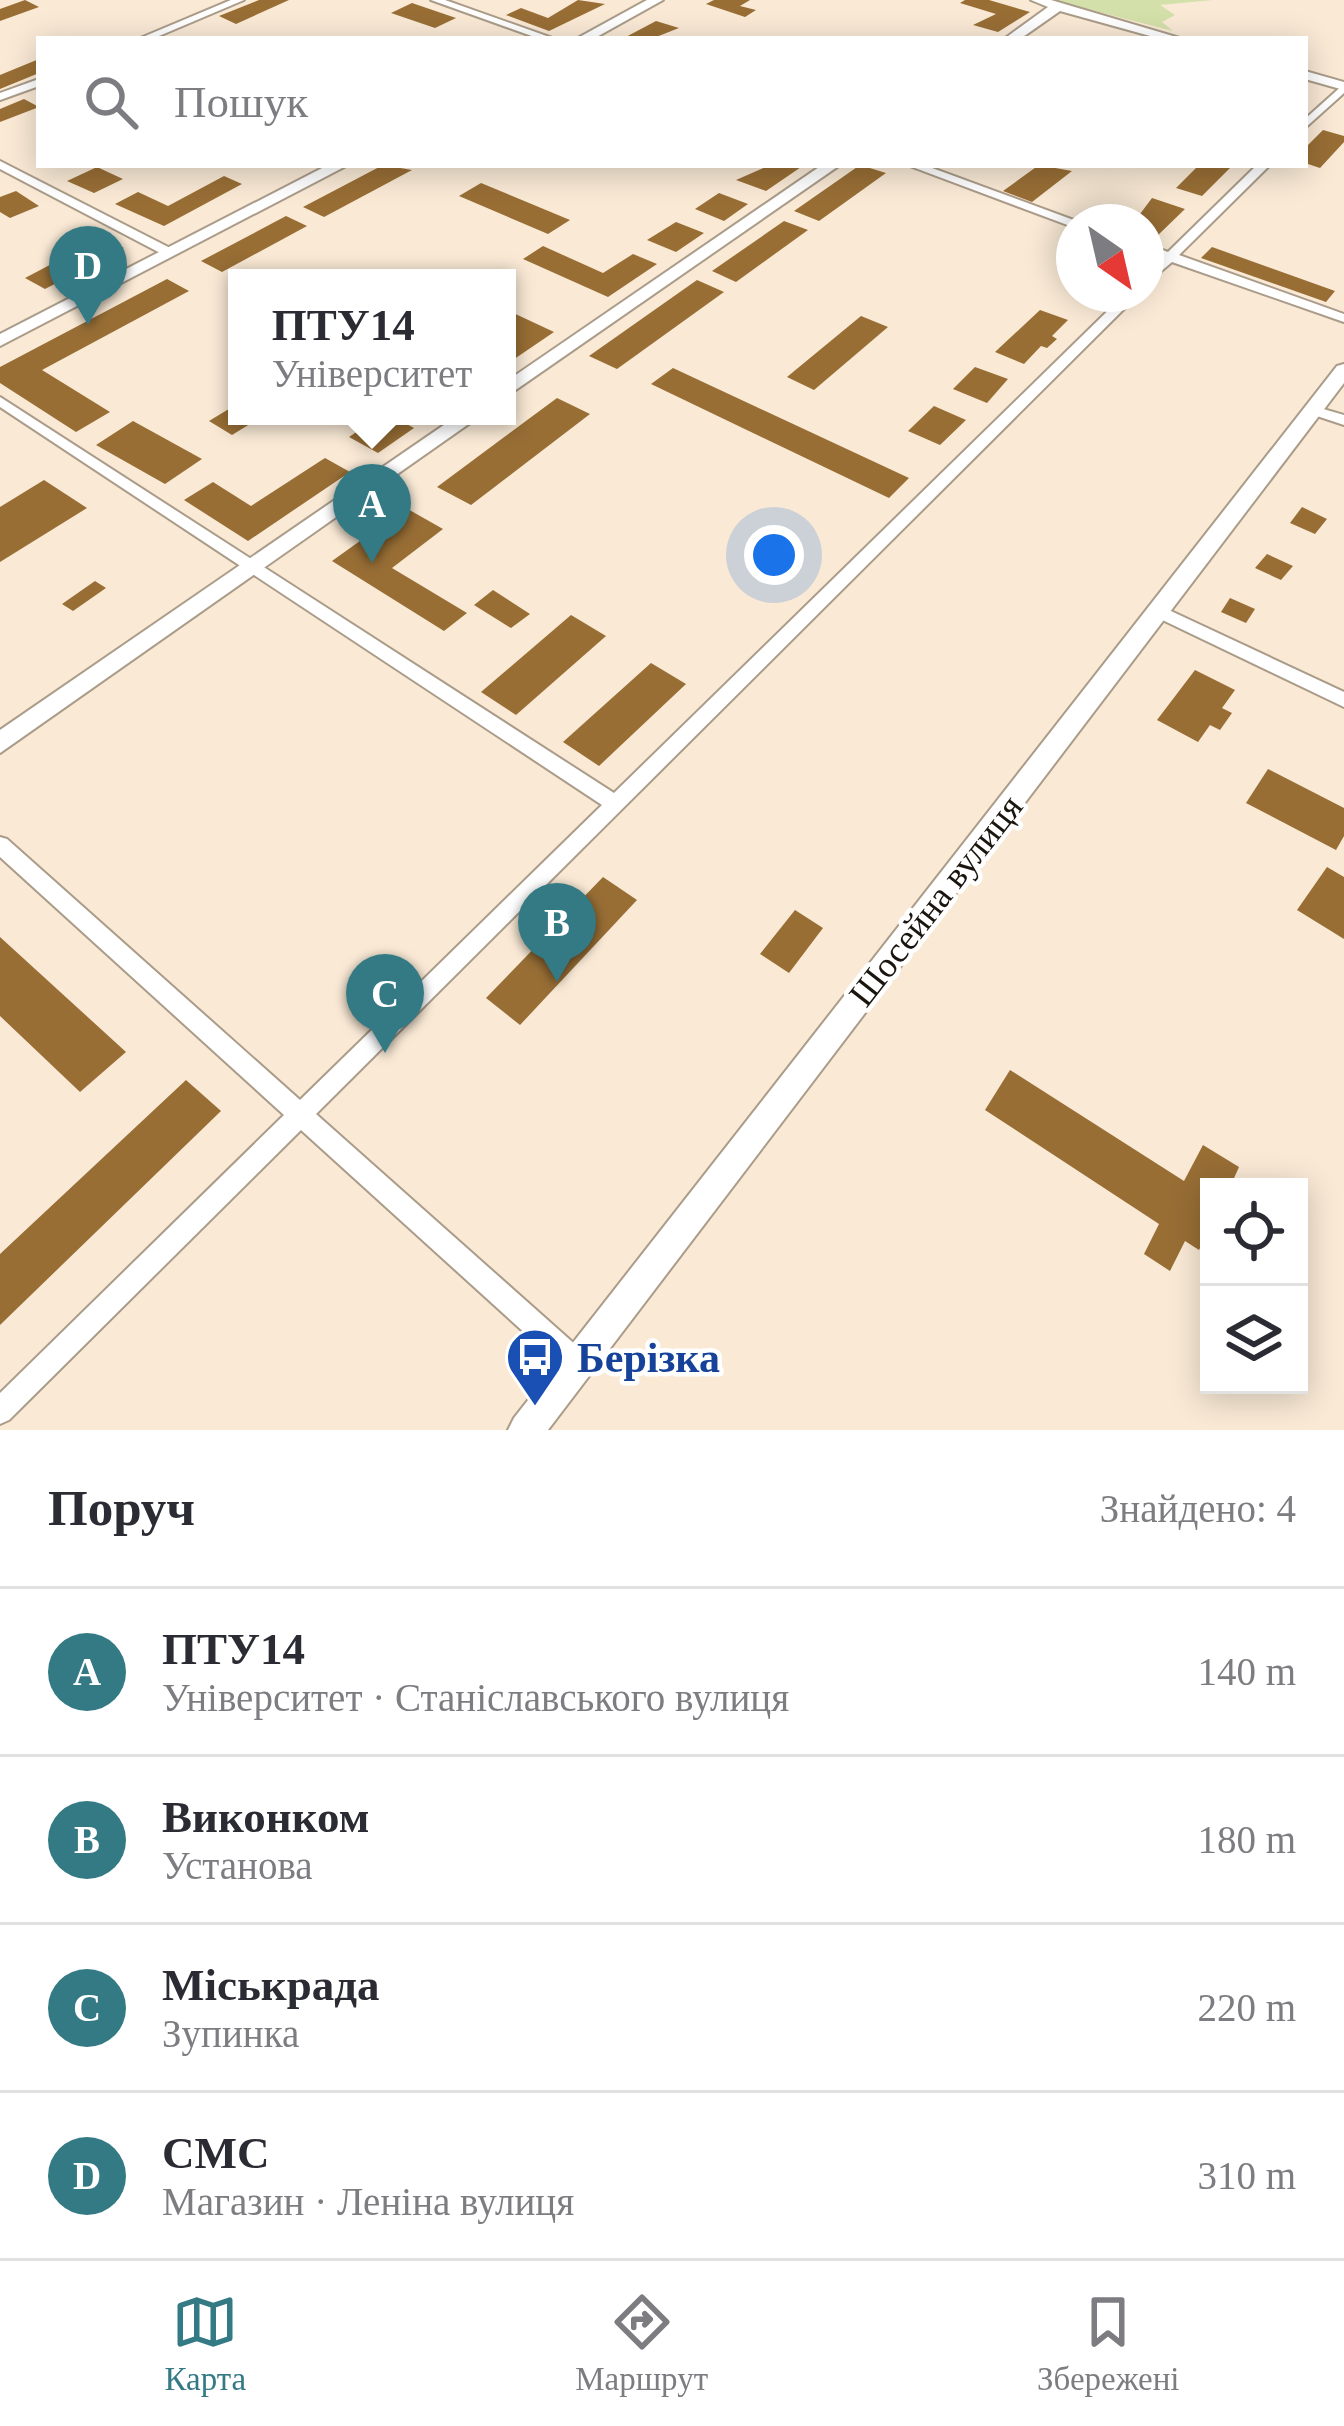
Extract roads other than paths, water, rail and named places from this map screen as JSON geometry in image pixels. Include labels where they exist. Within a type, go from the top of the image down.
[{"type":"street","points":[[150,36],[239,0]]},
{"type":"street","points":[[436,0],[541,36]]},
{"type":"street","points":[[589,36],[657,0]]},
{"type":"street","points":[[1037,0],[1165,36]]},
{"type":"street","points":[[1016,36],[1058,6]]},
{"type":"street","points":[[1308,76],[1344,86],[1308,122]]},
{"type":"street","points":[[0,98],[36,83]]},
{"type":"street","points":[[0,164],[170,253]]},
{"type":"street","points":[[0,341],[334,168]]},
{"type":"street","points":[[516,384],[828,168]]},
{"type":"street","points":[[921,168],[1056,217]]},
{"type":"street","points":[[1164,263],[1261,168]]},
{"type":"street","points":[[1164,255],[1344,318]]},
{"type":"street","points":[[0,1412],[1114,312]]},
{"type":"street","name":"Шосейна вулиця","points":[[526,1430],[1344,370]]},
{"type":"street","points":[[0,400],[613,802]]},
{"type":"street","points":[[1313,410],[1344,420]]},
{"type":"street","points":[[0,743],[457,425]]},
{"type":"street","points":[[1159,611],[1344,700]]},
{"type":"street","points":[[0,845],[578,1364]]},
{"type":"place","name":"СМС","points":[[88,325]]},
{"type":"place","name":"ПТУ14","points":[[372,563]]},
{"type":"place","name":"Виконком","points":[[557,982]]},
{"type":"place","name":"Міськрада","points":[[385,1053]]},
{"type":"place","name":"Берізка","points":[[535,1408]]}]
